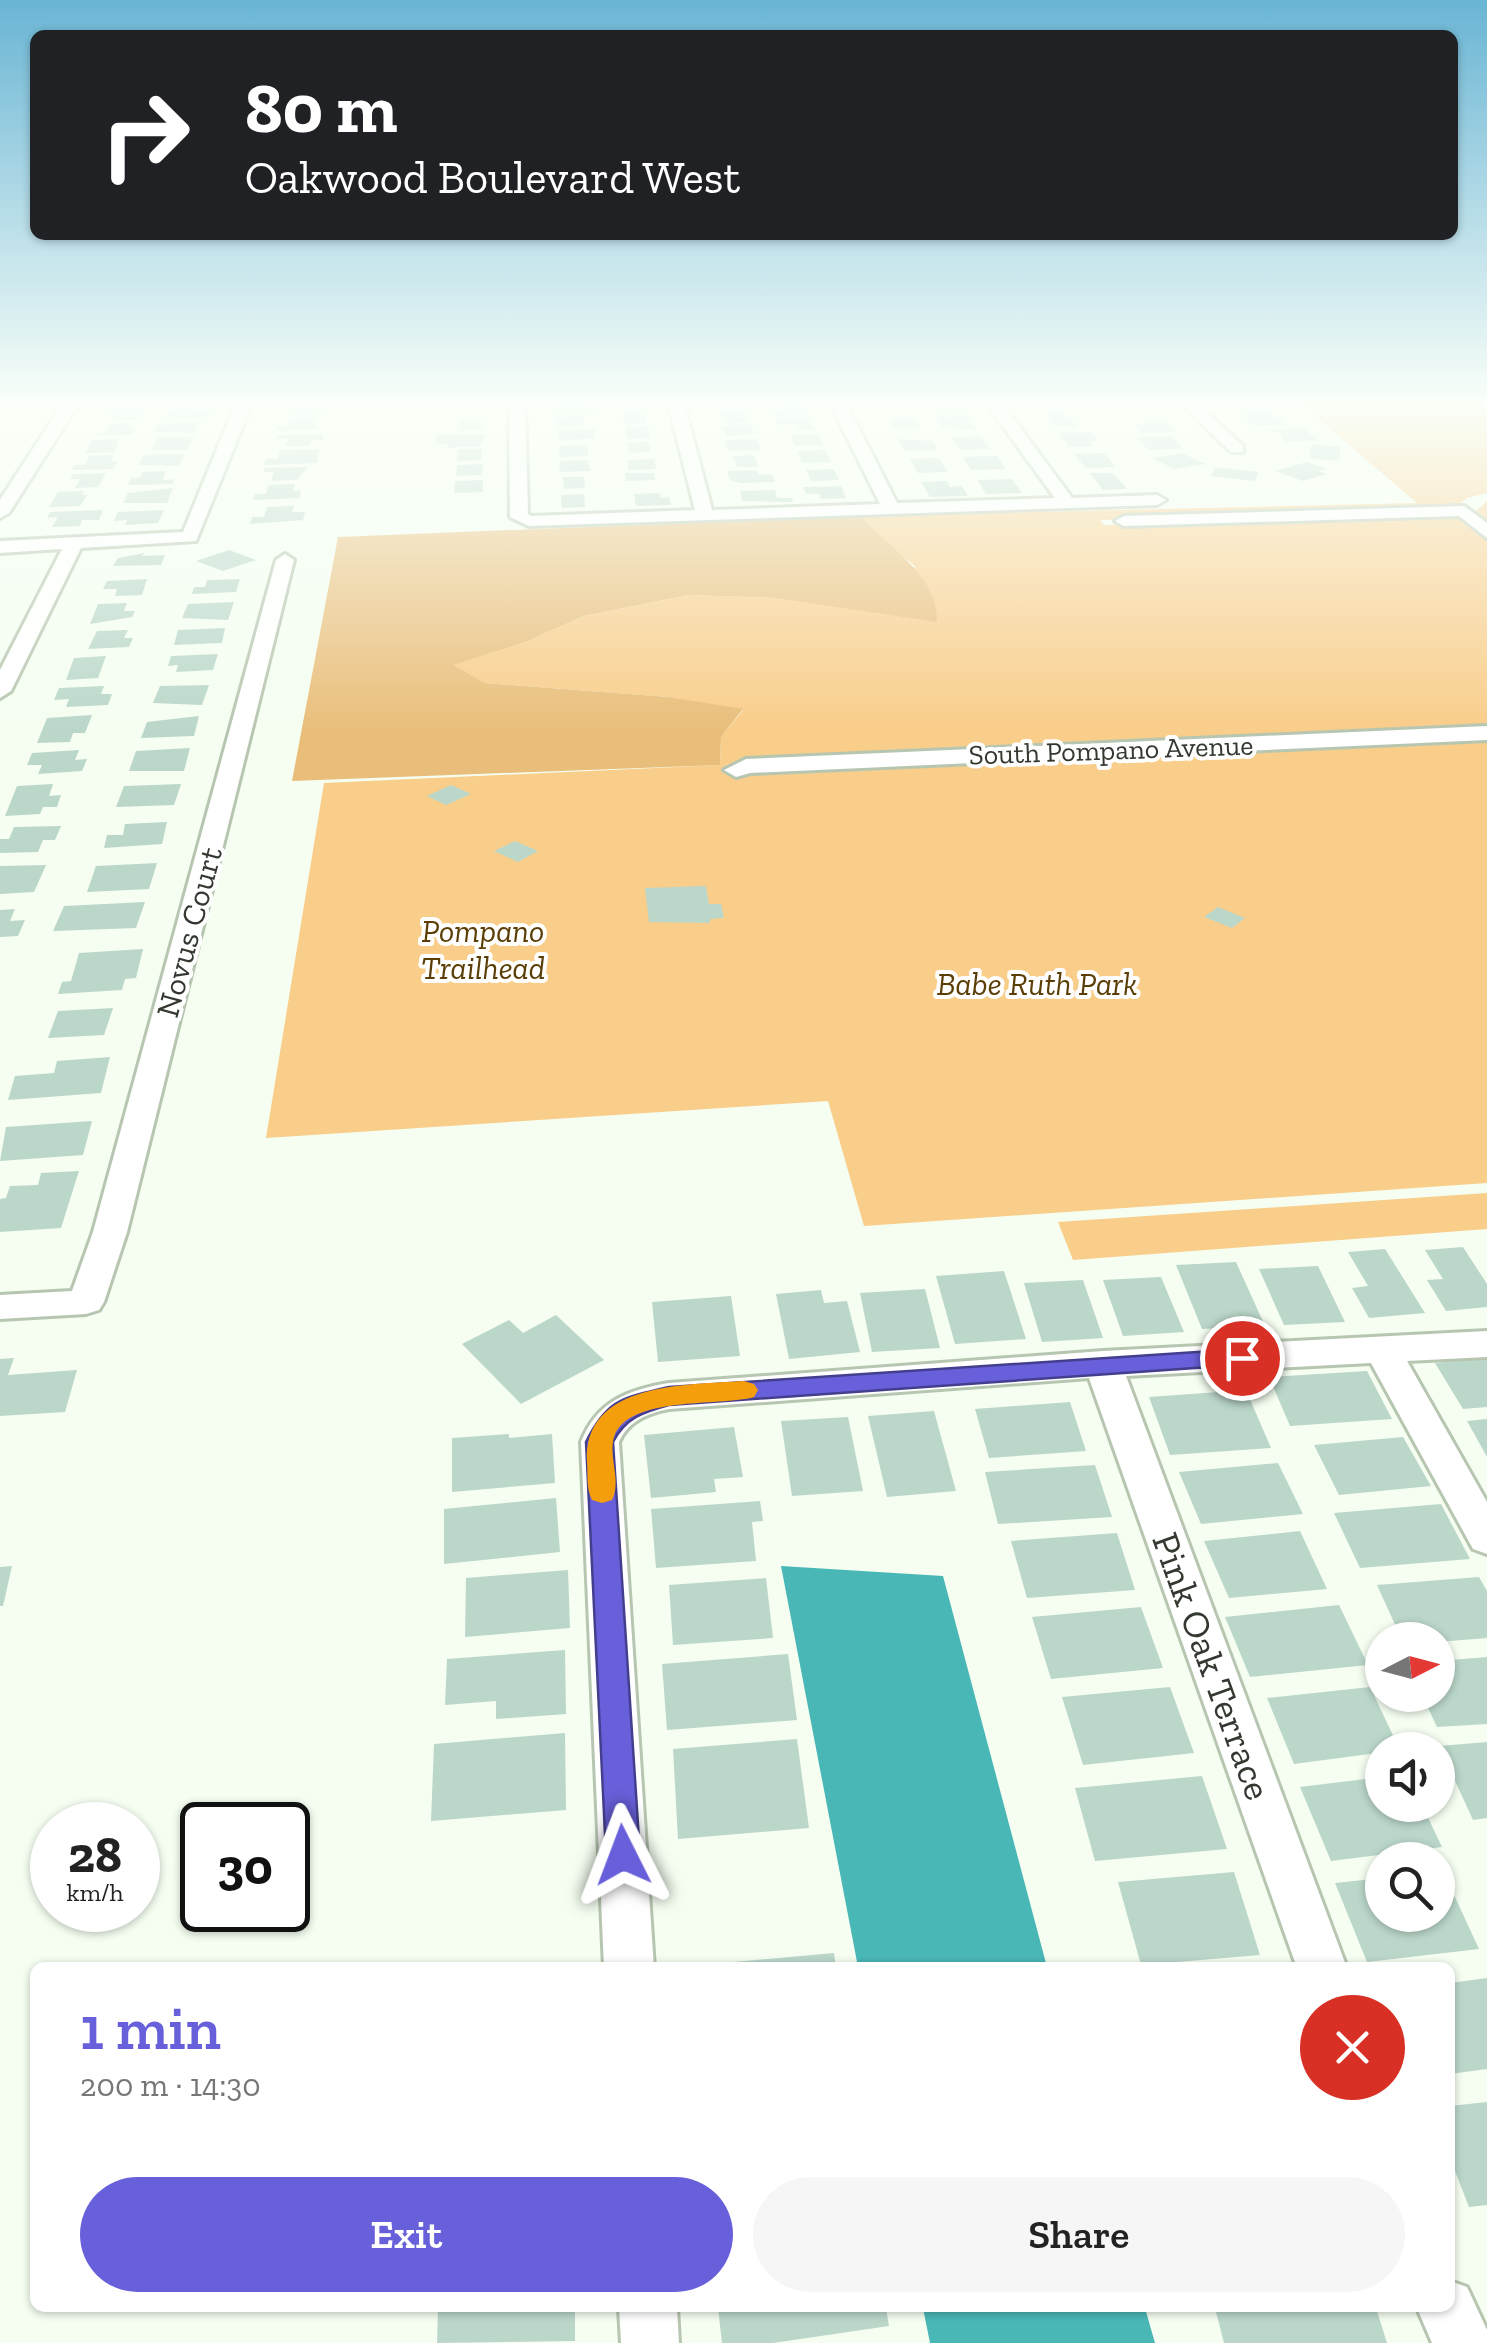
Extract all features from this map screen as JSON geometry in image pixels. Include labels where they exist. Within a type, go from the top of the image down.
[{"type":"street","points":[[0,547],[170,541],[194,534],[202,512]]},
{"type":"street","points":[[521,512],[521,519],[539,522],[788,512]]},
{"type":"street","points":[[1112,522],[1315,512]]},
{"type":"street","points":[[0,691],[74,545]]},
{"type":"street","name":"Novus Court","points":[[0,1307],[86,1302],[110,1232],[285,560]]},
{"type":"street","name":"South Pompano Avenue","points":[[736,770],[746,766],[1487,733]]},
{"type":"street","points":[[629,1962],[600,1442],[611,1419],[635,1404],[669,1396],[1103,1364],[1487,1344]]},
{"type":"street","points":[[1382,1350],[1487,1538]]},
{"type":"street","name":"Pink Oak Terrace","points":[[1103,1364],[1320,1962]]},
{"type":"street","points":[[648,2312],[650,2343]]},
{"type":"street","points":[[1448,2312],[1464,2343]]},
{"type":"green space","points":[[1327,512],[1100,520],[1104,525],[1487,512],[1487,727],[768,758],[725,765],[1487,733],[1487,1183],[864,1226],[828,1101],[266,1138],[324,783],[720,765],[721,737],[743,710],[669,697],[485,683],[452,665],[523,643],[584,616],[688,595],[776,598],[916,567],[879,537],[861,516]]},
{"type":"green space","points":[[1487,1193],[1487,1229],[1073,1260],[1058,1222]]},
{"type":"shaded area","points":[[861,516],[921,576],[930,590],[937,622],[776,598],[688,595],[584,616],[523,643],[453,665],[485,683],[669,697],[743,709],[721,737],[720,765],[292,781],[338,537]]},
{"type":"water","points":[[781,1566],[943,1576],[1046,1962],[857,1962]]},
{"type":"water","points":[[924,2312],[1146,2312],[1155,2343],[930,2343]]},
{"type":"building","points":[[50,512],[102,512],[99,520],[82,520],[80,526],[52,527],[58,517],[47,518]]},
{"type":"building","points":[[118,512],[163,512],[158,523],[125,525],[127,520],[114,521]]},
{"type":"building","points":[[265,512],[305,512],[303,520],[250,524],[252,517],[264,517]]},
{"type":"building","points":[[229,550],[256,560],[223,571],[196,561]]},
{"type":"building","points":[[144,553],[142,556],[165,555],[161,565],[113,566],[118,558]]},
{"type":"building","points":[[147,579],[142,595],[115,596],[117,589],[103,589],[107,581]]},
{"type":"building","points":[[240,579],[236,592],[192,594],[194,587],[205,587],[207,580]]},
{"type":"building","points":[[234,602],[228,620],[182,618],[188,604]]},
{"type":"building","points":[[127,603],[124,611],[135,611],[132,617],[90,624],[98,604]]},
{"type":"building","points":[[225,628],[222,643],[174,645],[178,630]]},
{"type":"building","points":[[128,630],[124,638],[133,638],[129,647],[88,649],[97,631]]},
{"type":"building","points":[[218,654],[213,670],[176,672],[178,665],[168,666],[171,656]]},
{"type":"building","points":[[106,656],[98,678],[66,680],[74,658]]},
{"type":"building","points":[[209,685],[202,705],[153,703],[160,686]]},
{"type":"building","points":[[104,686],[101,694],[112,694],[108,705],[66,707],[69,699],[54,700],[59,688]]},
{"type":"building","points":[[92,715],[85,733],[73,733],[70,742],[37,743],[47,718]]},
{"type":"building","points":[[199,716],[194,736],[141,738],[147,722]]},
{"type":"building","points":[[190,748],[184,771],[129,771],[136,751]]},
{"type":"building","points":[[79,750],[75,760],[87,759],[82,771],[38,774],[42,765],[27,765],[32,753]]},
{"type":"building","points":[[53,784],[49,796],[61,795],[57,807],[43,807],[40,814],[5,816],[17,786]]},
{"type":"building","points":[[181,784],[174,805],[116,807],[124,786]]},
{"type":"building","points":[[451,785],[471,794],[446,805],[427,796]]},
{"type":"building","points":[[167,822],[162,844],[104,848],[107,835],[123,835],[125,824]]},
{"type":"building","points":[[61,826],[55,840],[43,840],[38,852],[0,853],[0,839],[9,839],[14,827]]},
{"type":"building","points":[[515,841],[538,851],[518,862],[494,851]]},
{"type":"building","points":[[157,863],[149,889],[87,892],[96,866]]},
{"type":"building","points":[[46,865],[34,892],[0,894],[0,866]]},
{"type":"building","points":[[706,886],[709,904],[721,904],[724,918],[710,919],[710,923],[649,922],[645,888]]},
{"type":"building","points":[[145,902],[136,928],[53,931],[64,906]]},
{"type":"building","points":[[1218,907],[1245,918],[1232,928],[1204,917]]},
{"type":"building","points":[[15,909],[10,921],[25,920],[18,936],[0,937],[0,910]]},
{"type":"building","points":[[143,949],[136,978],[125,979],[122,990],[58,994],[62,982],[71,981],[79,953]]},
{"type":"building","points":[[113,1008],[104,1035],[48,1038],[58,1011]]},
{"type":"building","points":[[110,1057],[101,1093],[8,1100],[15,1076],[54,1073],[57,1061]]},
{"type":"building","points":[[92,1121],[83,1155],[0,1161],[6,1127]]},
{"type":"building","points":[[79,1171],[61,1228],[0,1232],[0,1199],[6,1198],[10,1186],[38,1185],[41,1173]]},
{"type":"building","points":[[1463,1247],[1487,1284],[1487,1307],[1446,1311],[1427,1280],[1443,1279],[1425,1250]]},
{"type":"building","points":[[1385,1249],[1425,1313],[1369,1318],[1352,1288],[1368,1286],[1348,1252]]},
{"type":"building","points":[[1236,1262],[1265,1326],[1202,1329],[1176,1265]]},
{"type":"building","points":[[1318,1266],[1345,1322],[1284,1325],[1259,1269]]},
{"type":"building","points":[[1004,1271],[1026,1339],[955,1344],[936,1276]]},
{"type":"building","points":[[1161,1277],[1184,1332],[1123,1336],[1103,1280]]},
{"type":"building","points":[[1083,1280],[1103,1338],[1042,1342],[1024,1283]]},
{"type":"building","points":[[925,1289],[940,1348],[872,1352],[860,1293]]},
{"type":"building","points":[[821,1290],[824,1303],[847,1301],[860,1352],[789,1359],[776,1294]]},
{"type":"building","points":[[731,1296],[740,1356],[658,1362],[652,1302]]},
{"type":"building","points":[[556,1315],[604,1360],[521,1404],[462,1344],[509,1320],[523,1333]]},
{"type":"building","points":[[14,1358],[8,1375],[77,1370],[65,1412],[0,1416],[0,1359]]},
{"type":"building","points":[[1487,1358],[1487,1407],[1463,1409],[1435,1363]]},
{"type":"building","points":[[1367,1371],[1392,1419],[1290,1426],[1269,1377]]},
{"type":"building","points":[[1246,1390],[1271,1448],[1170,1455],[1149,1397]]},
{"type":"building","points":[[1070,1402],[1086,1451],[989,1458],[975,1409]]},
{"type":"building","points":[[934,1411],[956,1491],[887,1497],[868,1416]]},
{"type":"building","points":[[848,1417],[863,1491],[792,1496],[781,1421]]},
{"type":"building","points":[[1487,1419],[1487,1457],[1467,1421]]},
{"type":"building","points":[[734,1427],[743,1477],[714,1479],[716,1492],[651,1498],[644,1435]]},
{"type":"building","points":[[509,1434],[509,1438],[552,1434],[555,1483],[452,1492],[452,1438]]},
{"type":"building","points":[[1403,1437],[1431,1486],[1339,1495],[1314,1445]]},
{"type":"building","points":[[1278,1463],[1303,1514],[1201,1524],[1179,1472]]},
{"type":"building","points":[[1095,1465],[1112,1517],[998,1524],[985,1472]]},
{"type":"building","points":[[556,1498],[560,1552],[444,1564],[444,1509]]},
{"type":"building","points":[[760,1501],[763,1521],[752,1522],[756,1561],[656,1568],[651,1509]]},
{"type":"building","points":[[1441,1504],[1470,1559],[1360,1568],[1334,1513]]},
{"type":"building","points":[[1300,1531],[1327,1589],[1229,1598],[1204,1541]]},
{"type":"building","points":[[1117,1533],[1135,1590],[1027,1598],[1011,1541]]},
{"type":"building","points":[[12,1566],[3,1606],[0,1606],[0,1567]]},
{"type":"building","points":[[568,1570],[570,1628],[465,1637],[466,1578]]},
{"type":"building","points":[[1479,1577],[1487,1591],[1487,1638],[1455,1641],[1455,1622],[1394,1622],[1377,1585]]},
{"type":"building","points":[[766,1578],[773,1638],[673,1645],[669,1585]]},
{"type":"building","points":[[1339,1605],[1365,1665],[1250,1677],[1225,1617]]},
{"type":"building","points":[[1141,1607],[1163,1668],[1051,1679],[1032,1617]]},
{"type":"building","points":[[565,1650],[566,1714],[496,1719],[496,1701],[445,1705],[447,1659]]},
{"type":"building","points":[[788,1654],[797,1720],[667,1730],[662,1664]]},
{"type":"building","points":[[1487,1657],[1487,1724],[1437,1727],[1430,1712],[1455,1712],[1455,1660]]},
{"type":"building","points":[[1170,1687],[1194,1753],[1083,1765],[1062,1697]]},
{"type":"building","points":[[1365,1688],[1365,1712],[1382,1712],[1391,1732],[1365,1732],[1365,1755],[1294,1764],[1267,1698]]},
{"type":"building","points":[[565,1733],[566,1810],[431,1821],[434,1744]]},
{"type":"building","points":[[797,1739],[809,1828],[678,1839],[673,1749]]},
{"type":"building","points":[[1487,1742],[1487,1818],[1473,1820],[1455,1781],[1455,1745]]},
{"type":"building","points":[[1202,1776],[1227,1849],[1095,1861],[1075,1788]]},
{"type":"building","points":[[1365,1779],[1365,1822],[1430,1822],[1440,1842],[1365,1842],[1365,1857],[1331,1861],[1300,1787]]},
{"type":"building","points":[[1234,1872],[1260,1955],[1140,1962],[1118,1882]]},
{"type":"building","points":[[1365,1880],[1365,1932],[1455,1932],[1455,1897],[1479,1949],[1367,1962],[1335,1883]]},
{"type":"building","points":[[834,1953],[835,1962],[734,1962]]},
{"type":"building","points":[[1487,1978],[1487,2069],[1455,2073],[1455,1982]]},
{"type":"building","points":[[1487,2102],[1487,2205],[1469,2207],[1455,2171],[1455,2105]]},
{"type":"building","points":[[438,2312],[575,2312],[575,2341],[437,2343]]},
{"type":"building","points":[[718,2312],[887,2312],[889,2326],[773,2343],[722,2343]]},
{"type":"building","points":[[1216,2312],[1377,2312],[1387,2343],[1224,2343]]},
{"type":"slow traffic","points":[[602,1492],[600,1442],[604,1428],[622,1411],[651,1399],[744,1390]]},
{"type":"route","points":[[623,1855],[600,1442],[611,1419],[635,1404],[669,1396],[1103,1364],[1242,1358]]},
{"type":"park label","name":"Pompano Trailhead","points":[[483,950]]},
{"type":"park label","name":"Babe Ruth Park","points":[[1037,984]]}]
